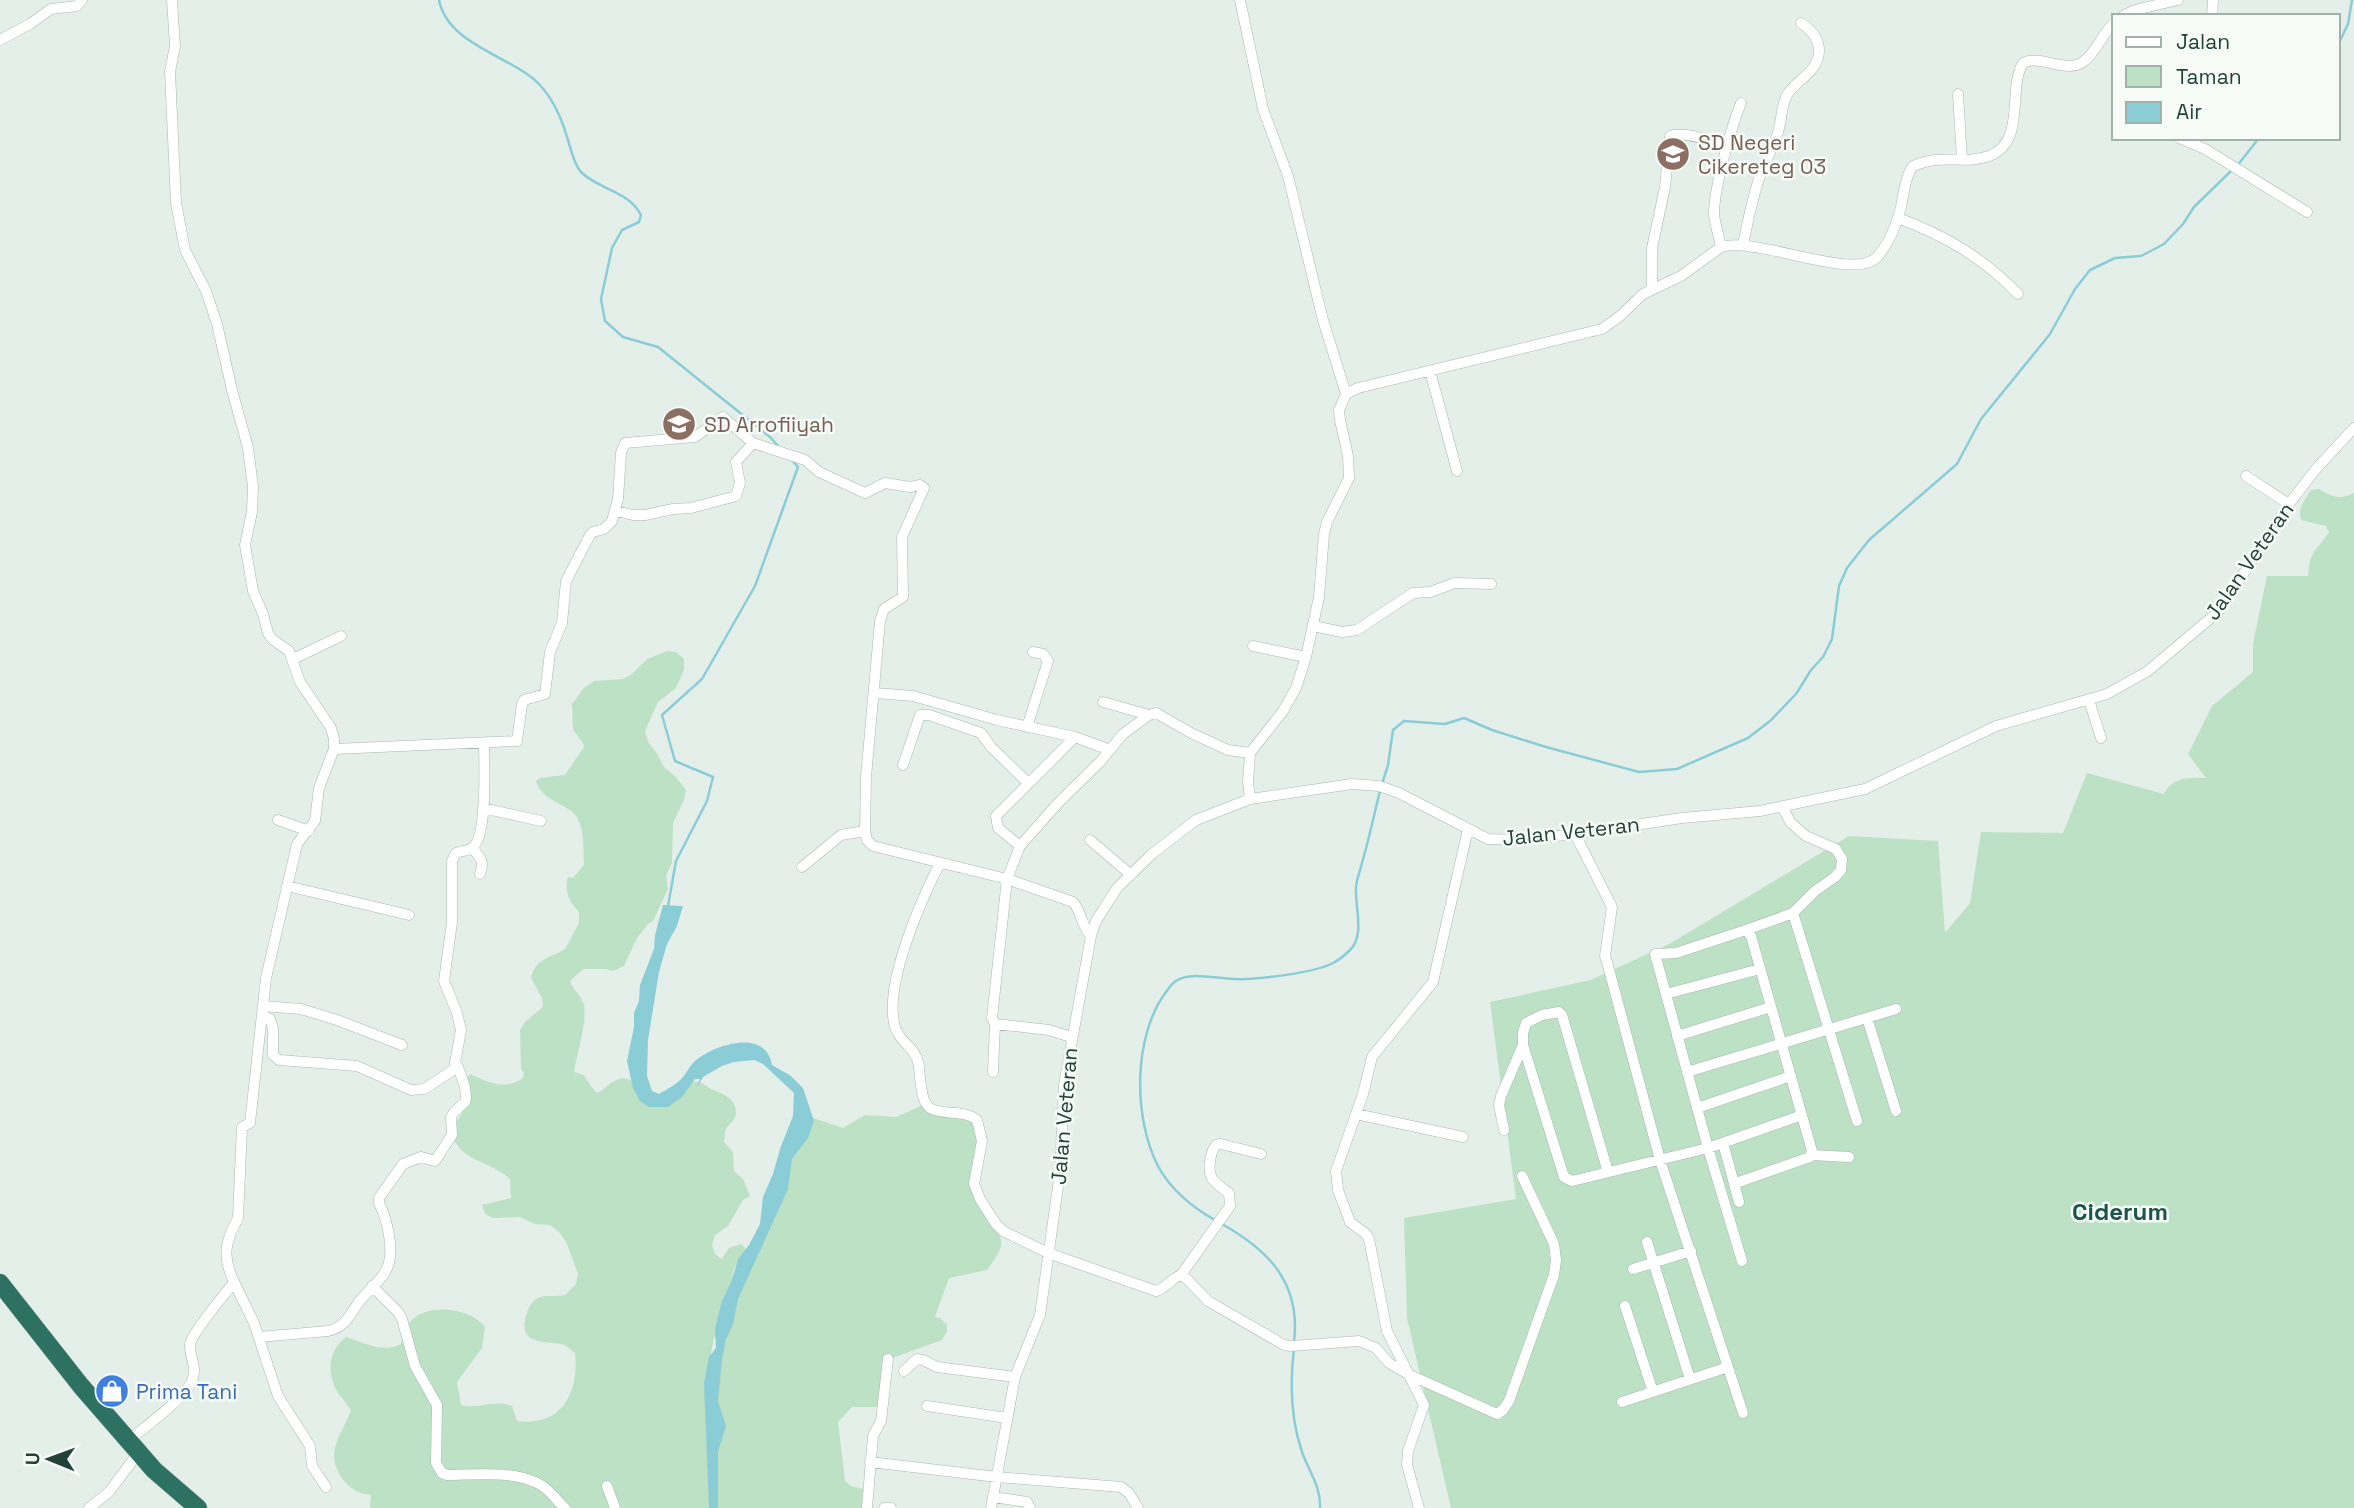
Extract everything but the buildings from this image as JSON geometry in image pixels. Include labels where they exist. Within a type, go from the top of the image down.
[{"type":"highway","points":[[0,1283],[82,1386],[154,1470],[198,1508]]},
{"type":"street","points":[[0,40],[51,9],[77,6],[82,0]]},
{"type":"street","points":[[172,0],[175,39],[170,88],[177,210],[185,250],[206,291],[217,324],[248,447],[253,487],[244,545],[253,591],[268,633],[289,652],[300,682],[331,728],[334,749],[319,788],[315,821],[297,844],[266,978],[250,1123],[242,1127],[238,1219],[227,1245],[227,1261],[234,1282],[259,1337],[278,1396],[310,1446],[312,1466],[326,1487]]},
{"type":"street","points":[[1240,0],[1263,109],[1288,176],[1299,228],[1346,394],[1339,410],[1348,456],[1349,478],[1327,522],[1319,597],[1296,688],[1288,703],[1250,753],[1250,799]]},
{"type":"street","points":[[2127,14],[2178,0]]},
{"type":"street","points":[[1744,244],[1760,177],[1778,133],[1783,104],[1788,94],[1814,67],[1818,58],[1819,46],[1812,30],[1801,23]]},
{"type":"street","points":[[1346,394],[1358,388],[1602,329],[1620,316],[1637,298],[1681,276],[1721,247],[1744,244],[1825,261],[1865,264],[1878,257],[1898,218],[1907,179],[1913,166],[1932,159],[1990,156],[2003,146],[2016,116],[2018,74],[2024,63],[2037,60],[2078,65],[2087,58],[2112,25]]},
{"type":"street","points":[[1958,94],[1962,159]]},
{"type":"street","points":[[1721,247],[1714,217],[1715,206],[1741,103]]},
{"type":"street","points":[[1653,290],[1652,248],[1665,187],[1670,136],[1675,133],[1728,146]]},
{"type":"street","points":[[2184,140],[2205,149],[2307,212]]},
{"type":"street","points":[[1898,218],[1947,238],[2000,276],[2018,294]]},
{"type":"street","points":[[1430,371],[1457,471]]},
{"type":"street","points":[[334,749],[517,741],[524,700],[545,694],[550,652],[562,623],[566,581],[590,535],[609,525],[616,511],[621,453],[625,443],[695,437],[723,417],[753,443],[804,460],[819,471],[865,493],[885,483],[910,487],[920,485],[923,488],[902,537],[903,597],[882,612],[866,777],[864,831],[867,840],[873,846],[1007,879],[1073,902],[1079,911],[1084,929],[1091,936]]},
{"type":"street","name":"Jalan Veteran","points":[[992,1503],[1015,1377],[1038,1323],[1060,1172],[1064,1085],[1091,936],[1117,888],[1152,854],[1196,820],[1250,799],[1352,784],[1379,786],[1399,793],[1468,830],[1488,839],[1501,840],[1575,834],[1682,818],[1760,811],[1875,785],[1996,726],[2089,700],[2118,689],[2148,671],[2208,622],[2226,601],[2289,504],[2316,469],[2354,428]]},
{"type":"street","points":[[616,511],[645,515],[691,508],[736,496],[740,480],[736,462],[753,443]]},
{"type":"street","points":[[2246,476],[2289,504]]},
{"type":"street","points":[[1313,626],[1350,632],[1413,593],[1430,592],[1455,583],[1491,584]]},
{"type":"street","points":[[293,659],[341,636]]},
{"type":"street","points":[[1253,646],[1306,657]]},
{"type":"street","points":[[1027,727],[1048,661],[1043,654],[1033,652]]},
{"type":"street","points":[[875,693],[913,696],[1074,737],[1110,750]]},
{"type":"street","points":[[2089,700],[2101,738]]},
{"type":"street","points":[[1103,702],[1149,715]]},
{"type":"street","points":[[993,1072],[995,1024],[991,1010],[1007,879],[1020,846],[1124,734],[1149,715],[1156,713],[1163,716],[1228,750],[1250,753]]},
{"type":"street","points":[[903,765],[920,715],[929,715],[981,733],[991,747],[1027,783]]},
{"type":"street","points":[[1020,846],[998,828],[995,821],[999,811],[1074,737]]},
{"type":"street","points":[[259,1337],[331,1331],[347,1322],[389,1266],[389,1232],[379,1198],[403,1164],[421,1157],[435,1161],[452,1135],[451,1117],[465,1102],[466,1087],[455,1063],[461,1030],[444,974],[452,922],[453,858],[458,851],[472,848],[477,842],[484,808],[484,743]]},
{"type":"street","points":[[1742,1262],[1656,954],[1676,953],[1793,913],[1815,891],[1835,877],[1842,866],[1842,859],[1836,849],[1806,836],[1797,827],[1798,820],[1787,806]]},
{"type":"street","points":[[484,808],[541,821]]},
{"type":"street","points":[[278,820],[309,831]]},
{"type":"street","points":[[1419,1508],[1407,1465],[1408,1451],[1424,1405],[1387,1331],[1369,1239],[1350,1222],[1335,1180],[1371,1057],[1433,982],[1468,830]]},
{"type":"street","points":[[802,867],[841,835],[864,831]]},
{"type":"street","points":[[1575,834],[1612,907],[1605,956],[1660,1160],[1742,1413]]},
{"type":"street","points":[[1090,840],[1130,875]]},
{"type":"street","points":[[472,848],[481,858],[483,868],[480,874]]},
{"type":"street","points":[[940,863],[920,902],[895,982],[891,1008],[895,1029],[901,1040],[918,1058],[925,1102],[931,1108],[966,1114],[977,1120],[982,1140],[974,1184],[987,1213],[1003,1231],[1048,1253],[1156,1292],[1181,1275],[1230,1206],[1229,1193],[1211,1180],[1209,1175],[1212,1149],[1221,1144],[1261,1154]]},
{"type":"street","points":[[287,886],[409,915]]},
{"type":"street","points":[[1793,913],[1857,1121]]},
{"type":"street","points":[[1746,930],[1751,936],[1811,1154]]},
{"type":"street","points":[[1666,994],[1760,969]]},
{"type":"street","points":[[1677,1036],[1771,1007]]},
{"type":"street","points":[[262,1010],[301,1009],[402,1045]]},
{"type":"street","points":[[1687,1072],[1896,1009]]},
{"type":"street","points":[[262,1010],[270,1019],[273,1028],[273,1055],[279,1060],[357,1066],[411,1090],[424,1089],[458,1067]]},
{"type":"street","points":[[1504,1130],[1499,1105],[1523,1045],[1524,1027],[1531,1019],[1555,1012],[1562,1015],[1608,1172]]},
{"type":"street","points":[[1867,1018],[1896,1111]]},
{"type":"street","points":[[995,1024],[1049,1030],[1071,1037]]},
{"type":"street","points":[[1523,1045],[1564,1177],[1573,1181],[1708,1148],[1802,1115]]},
{"type":"street","points":[[1697,1108],[1791,1076]]},
{"type":"street","points":[[1356,1114],[1463,1137]]},
{"type":"street","points":[[1723,1143],[1739,1202]]},
{"type":"street","points":[[1811,1154],[1849,1157]]},
{"type":"street","points":[[1735,1183],[1810,1157],[1811,1154]]},
{"type":"street","points":[[1181,1275],[1208,1301],[1279,1343],[1291,1346],[1359,1341],[1368,1343],[1389,1363],[1410,1375],[1497,1414],[1509,1401],[1554,1275],[1556,1261],[1554,1244],[1522,1176]]},
{"type":"street","points":[[1647,1242],[1690,1379]]},
{"type":"street","points":[[1633,1269],[1691,1251]]},
{"type":"street","points":[[89,1508],[110,1492],[134,1446],[192,1382],[196,1368],[191,1353],[191,1340],[234,1282]]},
{"type":"street","points":[[372,1286],[402,1319],[415,1366],[422,1383],[437,1405],[438,1469],[447,1475],[512,1476],[545,1487],[565,1508]]},
{"type":"street","points":[[1625,1306],[1653,1392]]},
{"type":"street","points":[[867,1508],[873,1436],[881,1421],[888,1359]]},
{"type":"street","points":[[904,1371],[917,1359],[937,1367],[1015,1377]]},
{"type":"street","points":[[1622,1402],[1728,1367]]},
{"type":"street","points":[[928,1406],[1007,1418]]},
{"type":"street","points":[[870,1462],[997,1477],[1121,1487],[1129,1493],[1138,1508]]},
{"type":"street","points":[[607,1486],[615,1508]]},
{"type":"street","points":[[992,1503],[1027,1503],[1030,1508]]},
{"type":"street","points":[[884,1508],[891,1508]]},
{"type":"green space","points":[[2319,489],[2336,497],[2354,493],[2354,1508],[1451,1508],[1407,1318],[1404,1218],[1516,1199],[1490,1002],[1591,980],[1671,943],[1849,836],[1938,841],[1945,933],[1970,903],[1981,832],[2063,833],[2087,773],[2164,794],[2176,781],[2206,778],[2188,754],[2212,706],[2253,672],[2253,644],[2267,576],[2308,576],[2312,555],[2329,532],[2326,526],[2301,520],[2300,512],[2311,490]]},
{"type":"green space","points":[[667,651],[676,652],[684,659],[684,670],[676,688],[658,702],[645,731],[648,742],[664,767],[686,790],[673,823],[672,863],[666,875],[668,889],[653,921],[637,938],[624,966],[613,971],[583,969],[570,981],[583,1002],[585,1012],[574,1072],[584,1075],[597,1093],[619,1079],[630,1080],[651,1104],[669,1102],[691,1082],[702,1083],[734,1103],[736,1116],[725,1131],[724,1142],[733,1152],[734,1171],[743,1179],[750,1196],[743,1200],[728,1226],[715,1235],[712,1245],[715,1254],[722,1259],[729,1248],[741,1244],[747,1250],[734,1270],[732,1292],[725,1304],[718,1334],[714,1338],[707,1374],[710,1381],[706,1384],[709,1394],[707,1462],[713,1470],[713,1492],[709,1498],[717,1494],[717,1452],[725,1426],[717,1401],[725,1339],[732,1324],[737,1299],[787,1189],[791,1159],[808,1136],[810,1117],[843,1128],[865,1115],[896,1117],[923,1105],[935,1110],[969,1115],[979,1126],[980,1134],[973,1185],[1000,1235],[1000,1249],[987,1270],[949,1278],[935,1317],[947,1325],[942,1340],[887,1360],[881,1407],[852,1407],[838,1422],[845,1481],[851,1486],[863,1489],[869,1495],[869,1508],[370,1508],[371,1495],[363,1494],[349,1485],[335,1464],[338,1438],[351,1411],[334,1385],[331,1363],[335,1349],[346,1337],[373,1346],[394,1347],[401,1344],[408,1325],[420,1314],[440,1309],[461,1312],[470,1315],[485,1327],[482,1348],[457,1382],[461,1405],[505,1404],[512,1406],[517,1421],[533,1421],[546,1419],[556,1413],[570,1394],[576,1368],[575,1353],[563,1345],[533,1339],[525,1332],[524,1325],[533,1302],[541,1297],[565,1295],[576,1284],[578,1274],[567,1244],[560,1233],[550,1225],[535,1224],[520,1217],[493,1218],[485,1214],[482,1205],[511,1198],[510,1179],[467,1155],[460,1149],[451,1131],[462,1113],[461,1086],[470,1074],[503,1085],[523,1078],[520,1030],[526,1021],[543,1007],[542,998],[531,978],[533,971],[540,962],[565,949],[579,923],[579,912],[570,900],[567,887],[568,877],[573,878],[584,865],[581,827],[576,816],[544,794],[536,781],[540,778],[565,775],[584,747],[573,730],[572,704],[584,688],[594,681],[623,679],[647,659]]},
{"type":"water","points":[[663,905],[683,906],[659,972],[648,1040],[647,1076],[652,1091],[659,1094],[674,1085],[695,1061],[715,1049],[750,1043],[760,1046],[768,1054],[772,1065],[791,1076],[803,1088],[814,1121],[808,1138],[792,1159],[788,1189],[738,1299],[733,1325],[726,1339],[718,1401],[726,1426],[718,1452],[718,1508],[709,1508],[704,1383],[709,1357],[716,1348],[715,1329],[722,1301],[738,1259],[760,1224],[763,1197],[793,1116],[794,1093],[763,1064],[754,1060],[722,1066],[703,1077],[696,1089],[700,1079],[695,1079],[682,1097],[668,1107],[649,1107],[640,1101],[633,1088],[627,1061],[640,985],[654,949]]},
{"type":"waterway","points":[[439,0],[444,14],[462,35],[515,66],[541,86],[557,110],[574,160],[581,172],[629,201],[641,215],[639,222],[622,230],[612,248],[601,299],[605,321],[623,337],[658,347],[779,447]]},
{"type":"waterway","points":[[2340,41],[2348,24],[2352,0]]},
{"type":"waterway","points":[[2237,166],[2257,140]]},
{"type":"waterway","points":[[1382,784],[1393,730],[1404,721],[1445,724],[1464,718],[1546,747],[1639,772],[1677,769],[1748,738],[1770,721],[1796,694],[1823,657],[1832,639],[1839,586],[1847,568],[1869,540],[1957,464],[1981,419],[2050,334],[2075,289],[2090,270],[2115,258],[2141,256],[2164,244],[2183,224],[2194,207],[2232,170]]},
{"type":"waterway","points":[[668,906],[676,861],[707,801],[713,777],[675,761],[662,715],[702,679],[755,586],[798,467],[791,459]]},
{"type":"waterway","points":[[1215,1220],[1190,1204],[1176,1190],[1158,1166],[1150,1147],[1144,1125],[1140,1078],[1147,1031],[1155,1010],[1170,986],[1182,978],[1196,976],[1244,979],[1299,973],[1333,963],[1350,950],[1355,944],[1358,929],[1357,882],[1380,791]]},
{"type":"waterway","points":[[1220,1223],[1253,1245],[1278,1271],[1292,1302],[1294,1342]]},
{"type":"waterway","points":[[1294,1348],[1292,1387],[1296,1427],[1302,1452],[1317,1486],[1320,1508]]},
{"type":"place","name":"SD Negeri Cikereteg 03","points":[[1673,154]]},
{"type":"place","name":"SD Arrofiiyah","points":[[679,424]]},
{"type":"place","name":"Prima Tani","points":[[112,1391]]},
{"type":"district","name":"Ciderum","points":[[2120,1211]]}]
